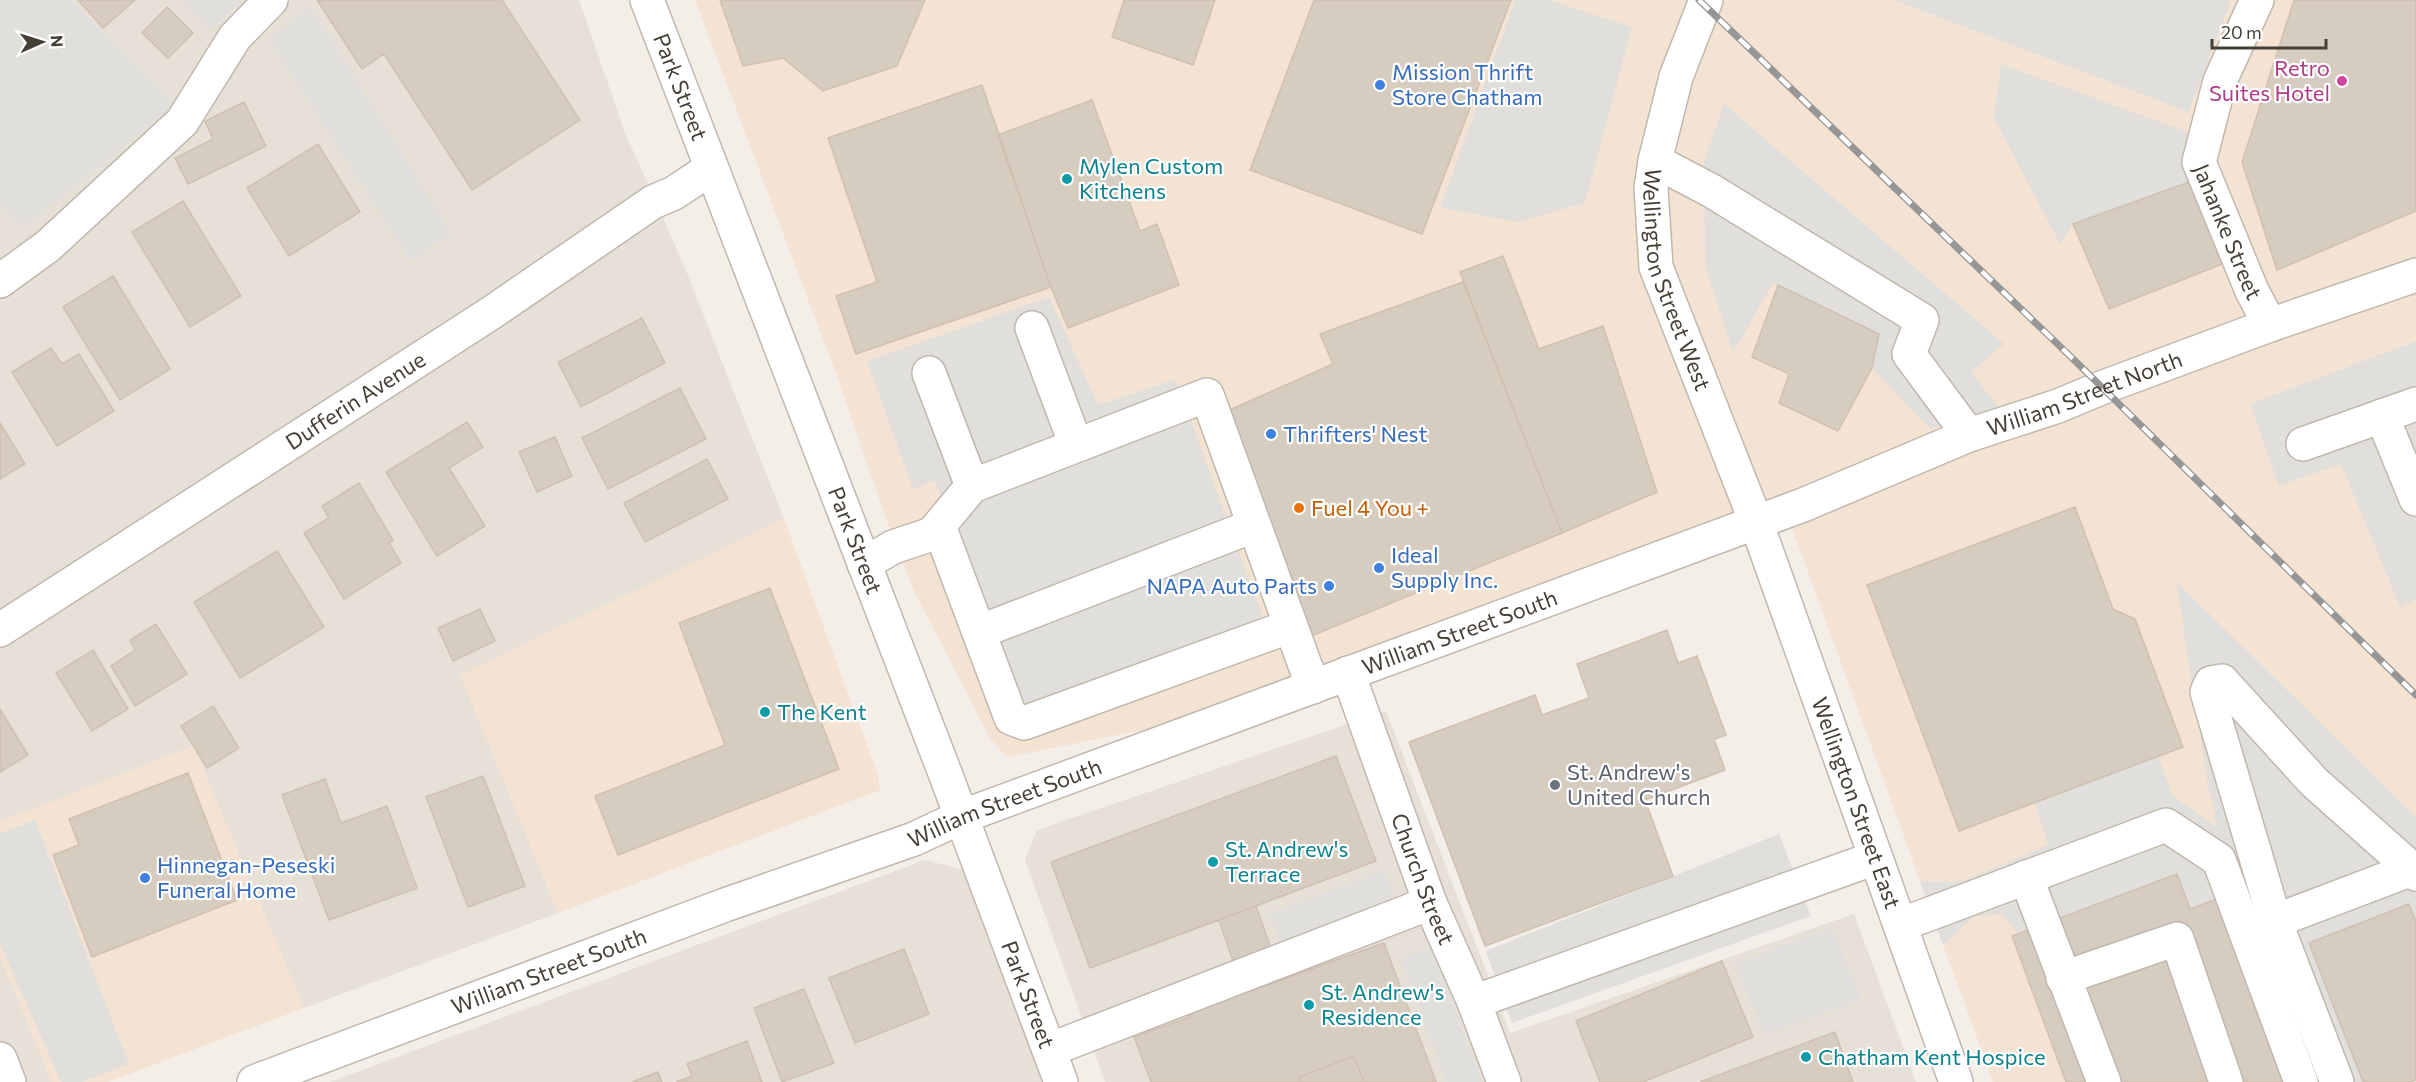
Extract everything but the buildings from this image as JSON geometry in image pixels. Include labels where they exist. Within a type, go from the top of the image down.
[{"type":"street","points":[[0,281],[48,246],[182,122],[235,37],[271,0]]},
{"type":"street","name":"Park Street","points":[[646,0],[1061,1082]]},
{"type":"street","name":"Wellington Street West","points":[[1706,0],[1676,77],[1655,160],[1651,188],[1656,267],[1756,522]]},
{"type":"street","name":"Jahanke Street","points":[[2257,0],[2220,81],[2199,162],[2252,291],[2270,325]]},
{"type":"street","points":[[1655,160],[1712,191],[1922,320],[1909,354],[1969,435]]},
{"type":"street","name":"Dufferin Avenue","points":[[0,630],[491,313],[653,202],[674,193],[710,169]]},
{"type":"street","name":"William Street North","points":[[1756,522],[1803,505],[1969,435],[2058,406],[2270,325],[2416,275]]},
{"type":"street","points":[[1032,328],[1076,445]]},
{"type":"street","points":[[929,373],[972,486]]},
{"type":"street","points":[[864,564],[893,547],[932,534],[972,486],[1207,395],[1313,687]]},
{"type":"street","points":[[2303,444],[2416,404]]},
{"type":"street","points":[[2382,416],[2416,499]]},
{"type":"street","name":"William Street South","points":[[254,1082],[314,1072],[725,905],[914,839],[961,818],[1756,522]]},
{"type":"street","name":"Wellington Street East","points":[[1756,522],[1956,1082]]},
{"type":"street","points":[[939,526],[1011,718],[1024,723],[1292,626]]},
{"type":"street","points":[[980,632],[1253,526]]},
{"type":"street","name":"Church Street","points":[[1348,673],[1430,903],[1474,1002],[1504,1082]]},
{"type":"street","points":[[2275,921],[2414,871],[2314,782],[2222,681],[2211,683],[2207,692],[2275,921],[2337,1082]]},
{"type":"street","points":[[1900,925],[2166,825],[2219,860],[2301,1082]]},
{"type":"street","points":[[1474,1002],[1875,858]]},
{"type":"street","points":[[2026,877],[2104,1082]]},
{"type":"street","points":[[1049,1050],[1430,903]]},
{"type":"street","points":[[2063,978],[2177,939],[2226,1082]]},
{"type":"street","points":[[0,1059],[9,1082]]},
{"type":"shaded area","points":[[0,0],[579,0],[624,130],[685,268],[784,519],[461,675],[558,913],[304,1008],[193,746],[0,822]]},
{"type":"shaded area","points":[[0,0],[70,0],[174,105],[24,227],[0,205]]},
{"type":"shaded area","points":[[181,0],[243,0],[211,30]]},
{"type":"shaded area","points":[[695,0],[2416,0],[2416,1082],[1993,1082],[1781,498],[1163,726],[1007,757],[990,738],[914,591],[887,522],[837,376]]},
{"type":"shaded area","points":[[1515,0],[1549,0],[1632,27],[1585,203],[1518,222],[1440,208]]},
{"type":"shaded area","points":[[1894,0],[2231,0],[2189,112]]},
{"type":"shaded area","points":[[311,7],[451,233],[411,261],[269,39]]},
{"type":"shaded area","points":[[2001,64],[2196,135],[2192,181],[2073,224],[2060,244],[1994,118]]},
{"type":"shaded area","points":[[1724,104],[2004,344],[1971,372],[1999,408],[1930,429],[1872,368],[1879,334],[1773,283],[1733,353],[1705,265],[1704,161]]},
{"type":"shaded area","points":[[1049,297],[1098,405],[1176,379],[1265,623],[1016,706],[935,480],[913,489],[867,361]]},
{"type":"shaded area","points":[[2416,341],[2416,600],[2400,607],[2341,464],[2279,486],[2250,404]]},
{"type":"shaded area","points":[[784,519],[878,775],[880,790],[558,913],[460,675]]},
{"type":"shaded area","points":[[2176,581],[2416,817],[2416,922],[2409,904],[2309,943],[2363,1082],[2294,1082],[2225,896],[2190,909],[2177,875],[2018,934],[2002,914],[1973,917],[1943,945],[1920,881],[1961,882],[2048,845],[2035,803],[2158,756],[2173,796],[2217,827],[2207,779]]},
{"type":"shaded area","points":[[1386,711],[1510,1033],[1854,914],[1916,1082],[1105,1082],[1025,860],[1037,830]]},
{"type":"shaded area","points":[[193,746],[304,1008],[108,1082],[52,1082],[0,956],[0,822]]},
{"type":"shaded area","points":[[35,820],[129,1064],[82,1082],[61,1082],[0,944],[0,833]]},
{"type":"shaded area","points":[[1779,834],[1811,916],[1512,1023],[1486,951]]},
{"type":"shaded area","points":[[925,860],[965,870],[1046,1082],[330,1082]]},
{"type":"shaded area","points":[[1385,870],[1402,927],[1291,969],[1269,915]]},
{"type":"shaded area","points":[[1832,928],[1861,1000],[1765,1034],[1735,964]]},
{"type":"shaded area","points":[[1433,946],[1482,1082],[1447,1082],[1401,960]]},
{"type":"shaded area","points":[[0,956],[52,1082],[0,1082]]},
{"type":"railway","points":[[1699,0],[2069,355],[2416,695]]},
{"type":"place","name":"Retro Suites Hotel","points":[[2342,81]]},
{"type":"place","name":"Mission Thrift Store Chatham","points":[[1380,85]]},
{"type":"place","name":"Mylen Custom Kitchens","points":[[1067,179]]},
{"type":"place","name":"Thrifters' Nest","points":[[1271,434]]},
{"type":"place","name":"Fuel 4 You +","points":[[1299,508]]},
{"type":"place","name":"Ideal Supply Inc.","points":[[1379,568]]},
{"type":"place","name":"NAPA Auto Parts","points":[[1329,586]]},
{"type":"place","name":"The Kent","points":[[765,712]]},
{"type":"place","name":"St. Andrew's United Church","points":[[1555,785]]},
{"type":"place","name":"St. Andrew's Terrace","points":[[1213,862]]},
{"type":"place","name":"Hinnegan-Peseski Funeral Home","points":[[145,878]]},
{"type":"place","name":"St. Andrew's Residence","points":[[1309,1005]]},
{"type":"place","name":"Chatham Kent Hospice","points":[[1806,1057]]}]
